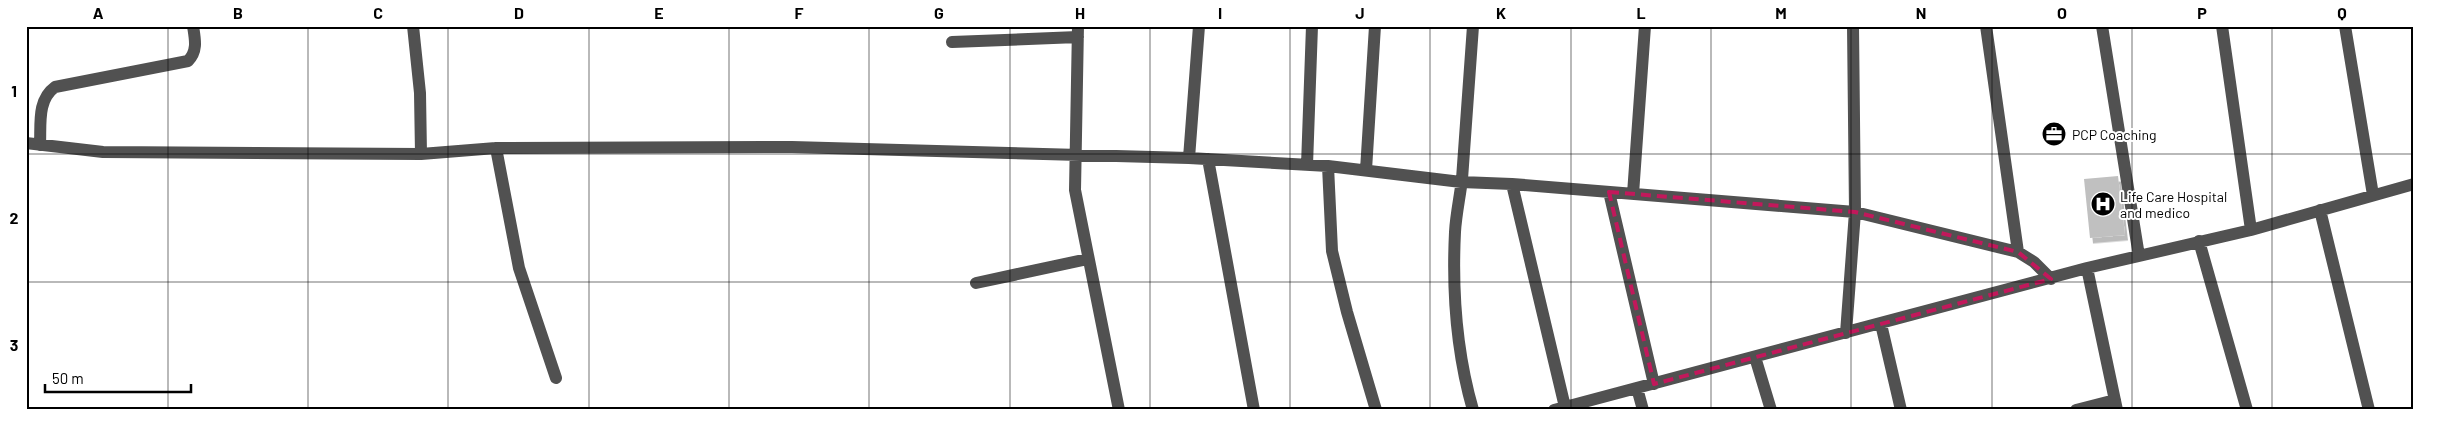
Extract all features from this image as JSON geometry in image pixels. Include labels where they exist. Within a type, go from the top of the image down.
[{"type":"street","points":[[40,145],[42,100],[47,93],[55,87],[188,61],[193,56],[196,47],[193,26]]},
{"type":"street","points":[[413,26],[420,93],[421,154]]},
{"type":"street","points":[[1189,158],[1199,26]]},
{"type":"street","points":[[1307,165],[1312,26]]},
{"type":"street","points":[[1366,170],[1374,26]]},
{"type":"street","points":[[1472,26],[1461,182],[1455,231],[1457,338],[1472,410]]},
{"type":"street","points":[[1633,194],[1645,26]]},
{"type":"street","points":[[1846,333],[1855,212],[1852,26]]},
{"type":"street","points":[[1986,26],[2018,252]]},
{"type":"street","points":[[2102,26],[2139,256]]},
{"type":"street","points":[[2222,26],[2251,230]]},
{"type":"street","points":[[2345,26],[2373,195]]},
{"type":"street","points":[[952,42],[1078,32],[1075,190],[1119,410]]},
{"type":"street","points":[[26,143],[103,152],[421,154],[496,148],[792,147],[1075,157],[1189,158],[1328,166],[1461,182],[1512,184],[1855,212],[2018,252],[2034,262],[2051,279]]},
{"type":"street","points":[[496,148],[519,268],[556,378]]},
{"type":"street","points":[[1208,159],[1254,410]]},
{"type":"street","points":[[1328,166],[1332,252],[1347,312],[1376,410]]},
{"type":"street","points":[[1512,184],[1559,408],[1581,406],[1637,388],[2087,268],[2251,230],[2414,184]]},
{"type":"street","points":[[1609,192],[1654,384]]},
{"type":"street","points":[[2320,210],[2370,410]]},
{"type":"street","points":[[2199,241],[2247,410]]},
{"type":"street","points":[[976,283],[1088,259]]},
{"type":"street","points":[[2076,410],[2116,405],[2087,268]]},
{"type":"street","points":[[1881,324],[1901,410]]},
{"type":"street","points":[[1755,357],[1770,410]]},
{"type":"street","points":[[1637,388],[1643,410]]},
{"type":"highlighted area","points":[[1609,192],[1855,212],[2018,252],[2051,279],[1654,384]]},
{"type":"building","points":[[2118,176],[2125,235],[2090,238],[2084,179]]},
{"type":"place","name":"PCP Coaching","points":[[2054,134]]},
{"type":"place","name":"Life Care Hospital and medico","points":[[2103,204]]}]
